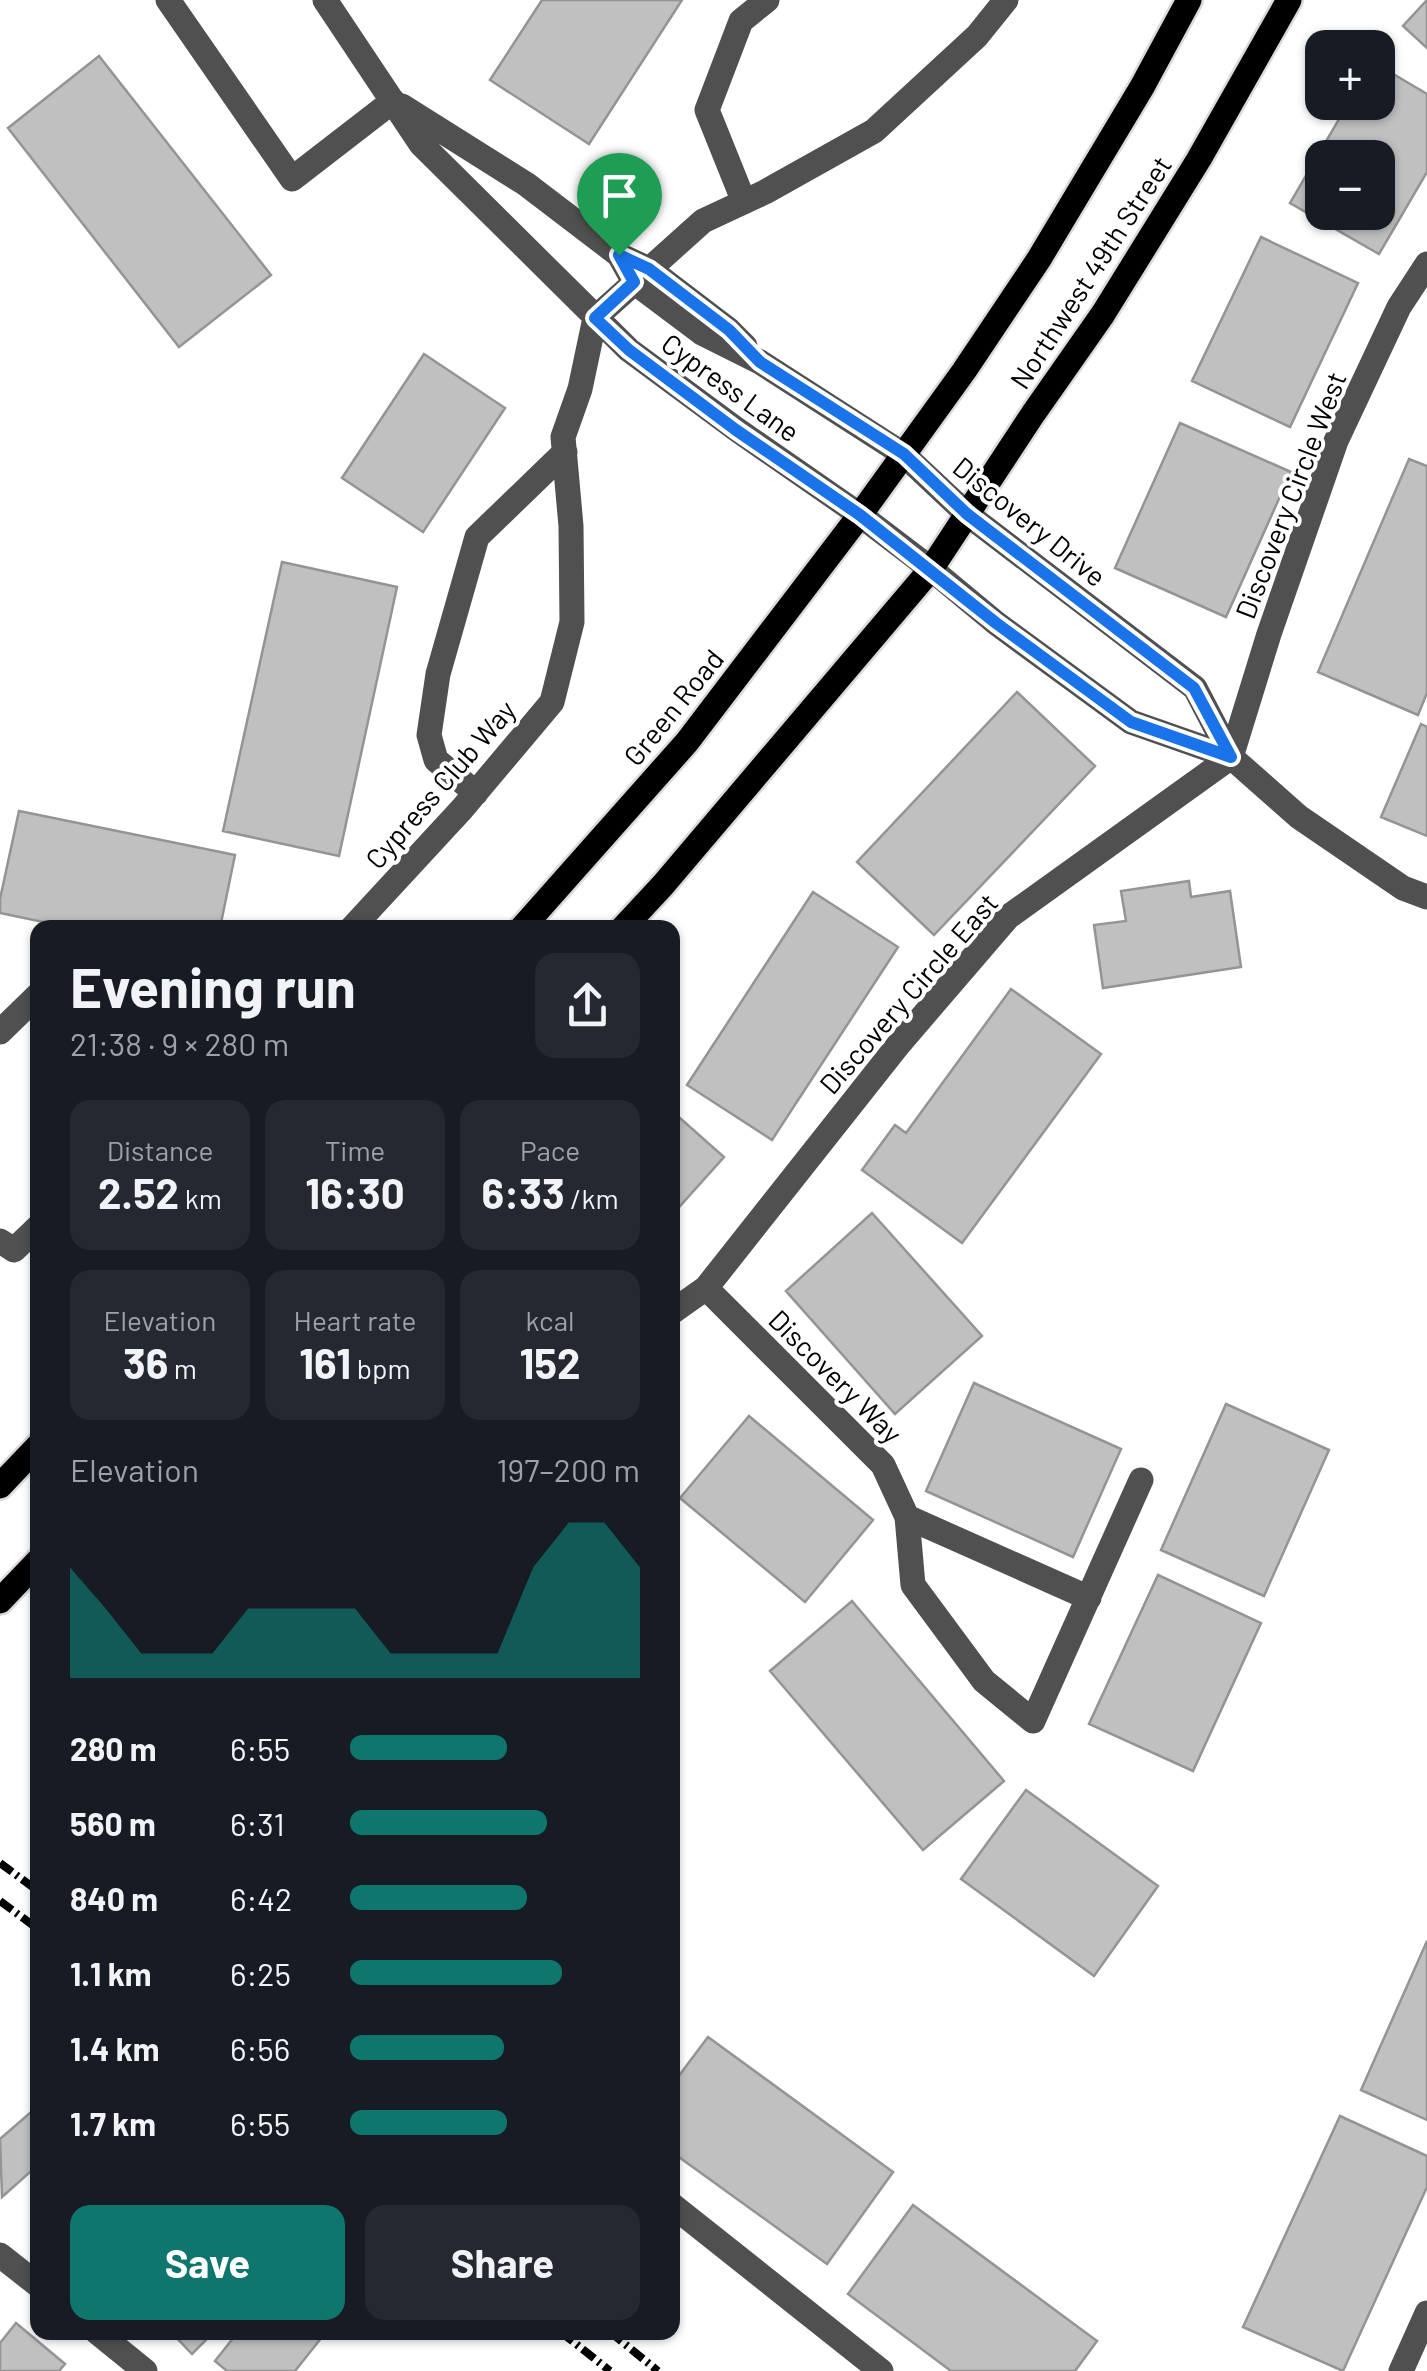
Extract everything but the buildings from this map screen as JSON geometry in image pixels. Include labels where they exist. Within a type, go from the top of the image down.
[{"type":"main road","name":"Northwest 49th Street","points":[[860,515],[964,372],[1039,259],[1190,0]]},
{"type":"main road","name":"Northwest 49th Street","points":[[931,569],[1103,314],[1199,159],[1289,0]]},
{"type":"main road","name":"Green Road","points":[[529,920],[687,742],[860,515]]},
{"type":"main road","points":[[630,920],[931,569]]},
{"type":"main road","points":[[0,1486],[30,1454]]},
{"type":"main road","points":[[0,1601],[30,1569]]},
{"type":"street","points":[[168,0],[292,179],[393,101]]},
{"type":"street","name":"Cypress Lane","points":[[325,0],[421,144],[629,350],[931,569]]},
{"type":"street","points":[[744,202],[707,110],[741,21],[767,0]]},
{"type":"street","points":[[595,318],[703,221],[874,130],[977,36],[1006,0]]},
{"type":"street","name":"Cypress Lane","points":[[393,101],[526,184],[619,255]]},
{"type":"street","name":"Discovery Drive","points":[[619,255],[642,276],[729,330],[760,362],[904,454],[967,514],[1194,688],[1231,757],[1299,817],[1404,888],[1427,897]]},
{"type":"street","name":"Discovery Circle West","points":[[1231,757],[1268,634],[1336,441],[1399,307],[1427,264]]},
{"type":"street","name":"Cypress Club Way","points":[[359,920],[476,793],[552,702],[572,622],[563,437],[580,389],[595,318]]},
{"type":"street","points":[[476,793],[436,760],[429,735],[438,674],[477,537],[565,452]]},
{"type":"street","name":"Discovery Drive","points":[[931,569],[996,623],[1131,722],[1231,757]]},
{"type":"street","name":"Discovery Circle East","points":[[680,1306],[706,1288],[898,1044],[1008,918],[1231,757]]},
{"type":"street","points":[[0,1032],[30,1002]]},
{"type":"street","points":[[0,1241],[14,1250],[30,1235]]},
{"type":"street","name":"Discovery Way","points":[[706,1288],[884,1465],[907,1517],[913,1585],[984,1681],[1033,1721],[1142,1480]]},
{"type":"street","points":[[907,1517],[1089,1598]]},
{"type":"street","points":[[680,2210],[881,2371]]},
{"type":"street","points":[[0,2254],[30,2278]]},
{"type":"street","points":[[1401,2371],[1427,2313]]},
{"type":"street","points":[[107,2340],[145,2371]]},
{"type":"railway","points":[[0,1863],[30,1885]]},
{"type":"railway","points":[[0,1901],[30,1923]]},
{"type":"railway","points":[[571,2340],[610,2371]]},
{"type":"railway","points":[[620,2340],[658,2371]]},
{"type":"route","points":[[619,255],[649,269],[729,330],[760,362],[904,454],[967,514],[1194,688],[1231,757],[1131,722],[996,623],[860,515],[629,350],[595,318],[634,282],[619,255]]}]
